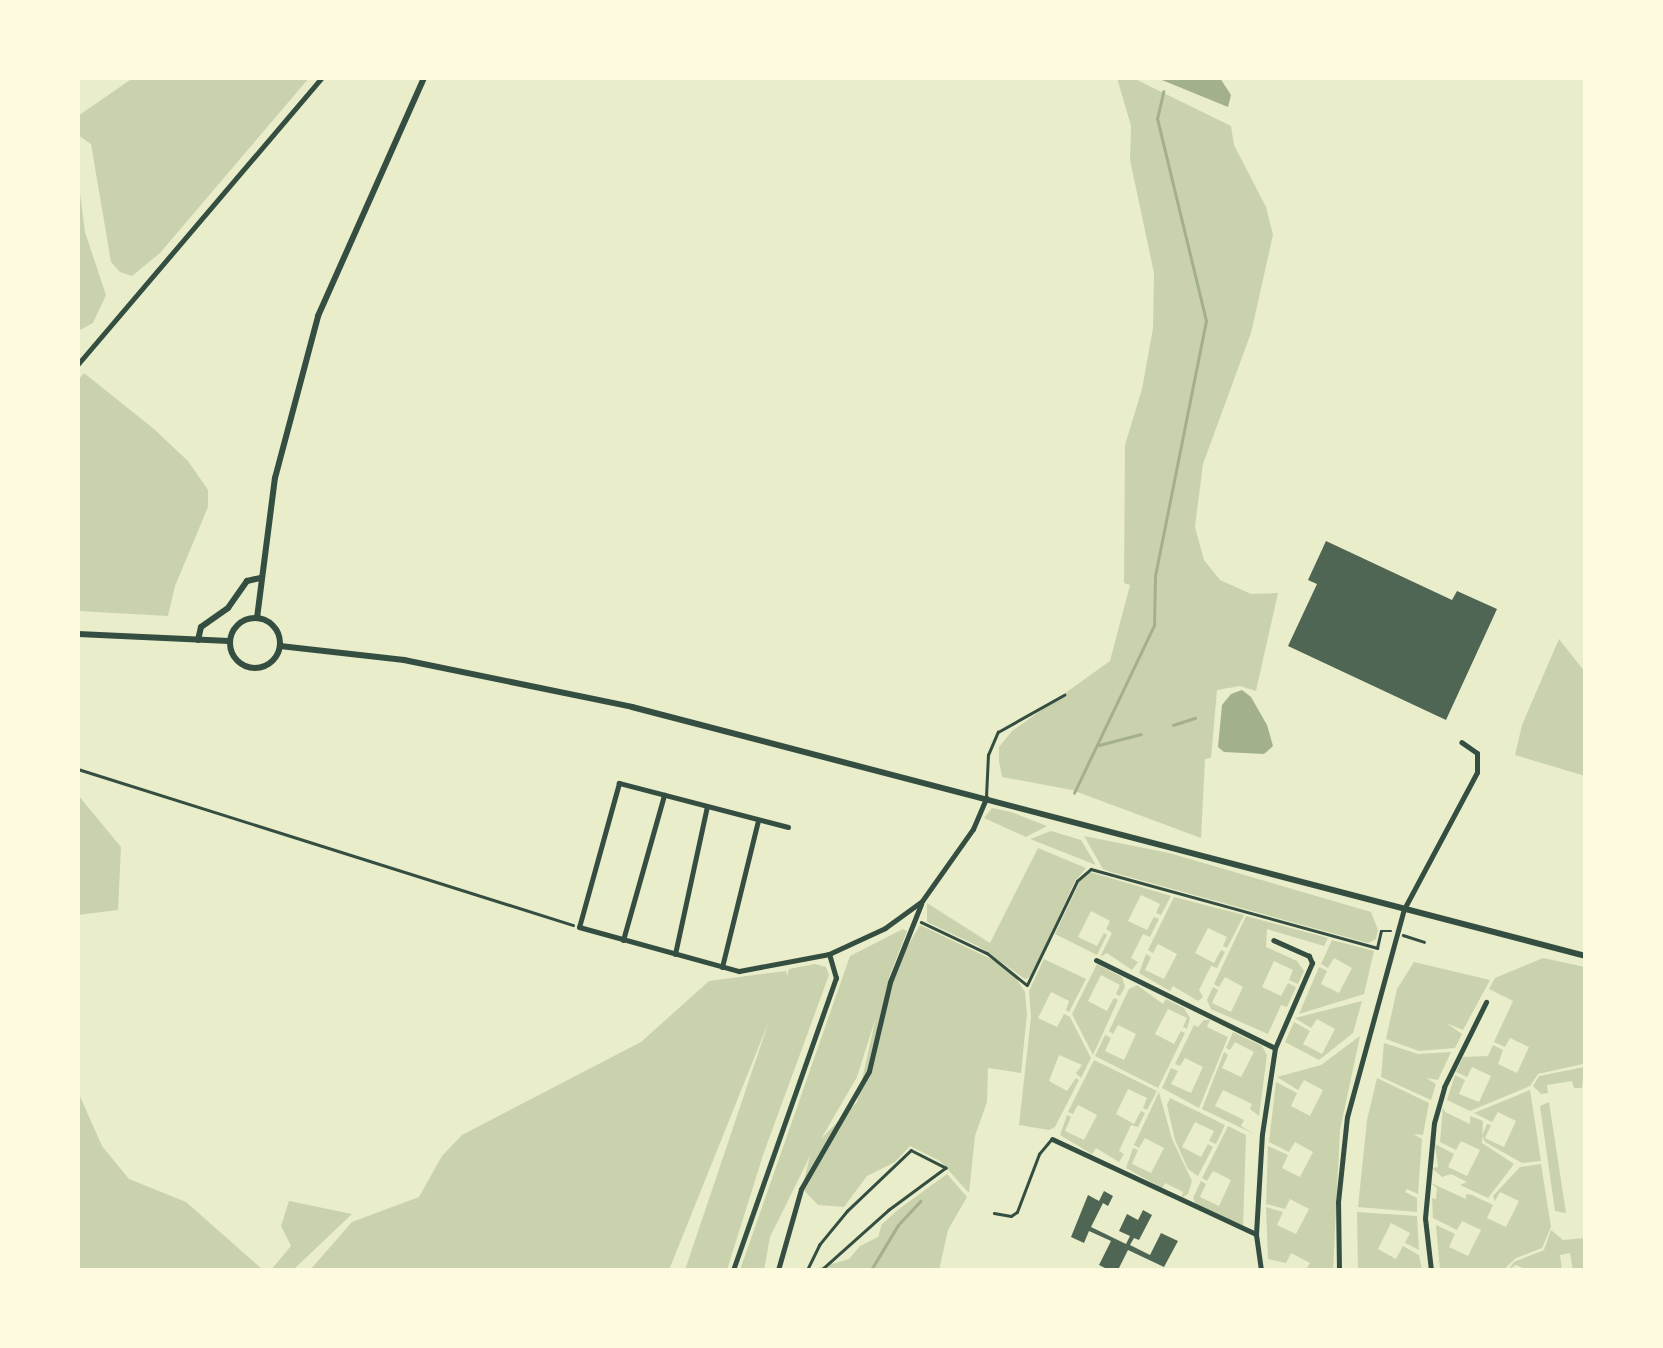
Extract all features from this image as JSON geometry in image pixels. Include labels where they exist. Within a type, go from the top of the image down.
[{"type":"main road","points":[[258,618],[260,578],[282,444],[318,316],[424,78]]},
{"type":"main road","points":[[198,640],[201,628],[228,608],[247,582],[260,578]]},
{"type":"main road","points":[[258,618],[275,627],[280,646],[270,664],[256,669],[236,661],[229,641],[236,626],[258,618]]},
{"type":"main road","points":[[78,634],[229,641]]},
{"type":"main road","points":[[280,646],[404,660],[519,681],[855,764],[1586,956]]},
{"type":"street","points":[[78,364],[322,78]]},
{"type":"street","points":[[1339,1270],[1338,1202],[1348,1117],[1404,909],[1476,772],[1477,753],[1461,742]]},
{"type":"street","points":[[788,827],[619,783],[579,927],[744,970],[829,954],[885,928],[922,902]]},
{"type":"street","points":[[623,940],[664,795]]},
{"type":"street","points":[[778,1270],[801,1189],[869,1071],[885,998],[922,902],[972,829],[986,798]]},
{"type":"street","points":[[675,954],[708,806]]},
{"type":"street","points":[[722,967],[758,819]]},
{"type":"street","points":[[1260,1270],[1256,1234],[1262,1134],[1275,1048],[1312,963],[1309,956],[1273,940]]},
{"type":"street","points":[[733,1270],[836,978],[829,954]]},
{"type":"street","points":[[1096,960],[1275,1048]]},
{"type":"street","points":[[1431,1270],[1425,1218],[1434,1122],[1444,1088],[1486,1002]]},
{"type":"street","points":[[1052,1140],[1256,1234]]},
{"type":"lane","points":[[986,798],[988,756],[998,732],[1064,695]]},
{"type":"lane","points":[[994,1213],[1017,1212],[1040,1154],[1052,1140]]},
{"type":"path","points":[[78,769],[579,927]]},
{"type":"path","points":[[915,920],[987,953],[1027,984],[1077,882],[1091,869],[1377,948],[1382,932]]},
{"type":"path","points":[[807,1270],[819,1245],[838,1222],[911,1150],[946,1168],[889,1210],[822,1270]]},
{"type":"shaded area","points":[[133,78],[309,78],[160,253],[132,276],[120,272],[111,262],[91,144],[78,135],[78,116]]},
{"type":"shaded area","points":[[1117,78],[1133,78],[1231,126],[1234,145],[1266,207],[1273,235],[1251,333],[1203,464],[1195,527],[1204,560],[1220,580],[1251,594],[1278,593],[1256,691],[1240,686],[1217,690],[1211,758],[1205,759],[1201,838],[1072,790],[1002,777],[999,761],[999,747],[1012,731],[1110,661],[1130,585],[1124,583],[1125,445],[1142,389],[1153,328],[1154,273],[1130,160],[1131,126]]},
{"type":"shaded area","points":[[1157,78],[1220,78],[1231,95],[1228,107]]},
{"type":"shaded area","points":[[78,178],[85,232],[106,295],[93,323],[78,331]]},
{"type":"shaded area","points":[[84,373],[188,461],[208,490],[208,507],[175,586],[168,616],[78,611],[78,380]]},
{"type":"shaded area","points":[[1559,639],[1585,672],[1585,776],[1515,755],[1522,725]]},
{"type":"shaded area","points":[[1242,690],[1251,697],[1267,725],[1273,746],[1264,754],[1224,752],[1218,747],[1222,705],[1231,694]]},
{"type":"shaded area","points":[[78,795],[121,847],[118,910],[78,915]]},
{"type":"shaded area","points":[[992,808],[1047,826],[1026,837],[984,818]]},
{"type":"shaded area","points":[[1051,831],[1081,840],[1096,865],[1030,839]]},
{"type":"shaded area","points":[[1084,836],[1169,853],[1371,912],[1378,930],[1376,939],[1368,943],[1111,872],[1103,869]]},
{"type":"shaded area","points":[[1038,848],[1086,868],[1075,881],[1031,977],[1025,979],[978,946],[927,922],[927,903],[990,943]]},
{"type":"shaded area","points":[[1090,872],[1171,896],[1161,915],[1156,913],[1160,904],[1141,895],[1128,921],[1147,930],[1154,917],[1159,919],[1150,937],[1143,934],[1131,958],[1138,962],[1132,970],[1107,953],[1100,957],[1112,933],[1106,929],[1110,921],[1091,911],[1078,937],[1097,946],[1104,933],[1107,935],[1097,955],[1055,934],[1081,879]]},
{"type":"shaded area","points":[[1174,897],[1244,915],[1227,948],[1223,946],[1227,937],[1208,928],[1195,953],[1214,963],[1221,950],[1225,952],[1217,968],[1211,966],[1199,990],[1203,997],[1198,1001],[1139,973],[1146,954],[1151,957],[1145,970],[1164,979],[1177,954],[1158,944],[1153,953],[1148,950]]},
{"type":"shaded area","points":[[1246,916],[1328,938],[1324,946],[1267,929],[1266,947],[1297,961],[1304,971],[1298,984],[1289,980],[1293,970],[1274,961],[1262,987],[1281,996],[1288,983],[1296,987],[1287,1007],[1281,1005],[1268,1034],[1211,1009],[1207,1000],[1213,987],[1218,990],[1212,1003],[1231,1012],[1243,987],[1225,977],[1219,987],[1214,984]]},
{"type":"shaded area","points":[[920,925],[995,961],[1016,978],[1025,992],[1027,1014],[1021,1073],[988,1068],[987,1102],[975,1136],[969,1193],[940,1161],[910,1146],[895,1162],[867,1176],[844,1207],[818,1205],[802,1188],[810,1156],[770,1237],[764,1270],[740,1270],[850,956],[903,929],[907,931],[888,980]],"holes":[[[876,1017],[857,1102],[821,1139],[857,1077]]]},
{"type":"shaded area","points":[[1332,940],[1374,951],[1364,994],[1299,1014],[1319,967],[1327,971],[1321,984],[1339,993],[1352,968],[1334,958],[1328,968],[1321,964]]},
{"type":"shaded area","points":[[1543,958],[1585,967],[1583,1064],[1538,1074],[1530,1086],[1470,1111],[1447,1100],[1455,1075],[1465,1080],[1459,1094],[1479,1102],[1491,1076],[1472,1067],[1467,1077],[1456,1072],[1463,1057],[1488,1056],[1493,1045],[1503,1050],[1498,1064],[1517,1073],[1529,1047],[1510,1038],[1505,1047],[1494,1042],[1513,1001],[1489,989],[1495,978]]},
{"type":"shaded area","points":[[1044,959],[1086,979],[1069,1012],[1069,1001],[1051,992],[1038,1018],[1057,1027],[1064,1014],[1070,1017],[1091,1058],[1081,1078],[1076,1073],[1082,1065],[1059,1055],[1049,1081],[1067,1091],[1076,1078],[1079,1080],[1055,1127],[1049,1130],[1019,1125],[1031,1017],[1029,991]]},
{"type":"shaded area","points":[[1414,962],[1490,980],[1463,1030],[1446,1023],[1462,1034],[1455,1048],[1419,1051],[1386,1039],[1397,989]]},
{"type":"shaded area","points":[[815,964],[826,967],[829,975],[763,1155],[727,1270],[685,1270],[769,1021],[669,1270],[310,1270],[352,1222],[419,1197],[442,1156],[462,1135],[641,1042],[709,981],[786,971],[787,976],[789,969]]},
{"type":"shaded area","points":[[1097,964],[1122,977],[1125,987],[1120,996],[1116,994],[1120,985],[1101,975],[1088,1001],[1107,1011],[1114,998],[1118,1000],[1093,1055],[1072,1014]]},
{"type":"shaded area","points":[[1137,985],[1163,1004],[1166,999],[1184,1008],[1190,1018],[1187,1029],[1183,1027],[1187,1018],[1168,1009],[1155,1034],[1174,1044],[1181,1031],[1185,1033],[1158,1088],[1095,1056],[1105,1035],[1111,1038],[1105,1051],[1124,1060],[1136,1034],[1118,1025],[1113,1034],[1109,1031],[1129,989]]},
{"type":"shaded area","points":[[1362,1001],[1353,1033],[1319,1060],[1285,1042],[1294,1022],[1310,1031],[1303,1044],[1322,1054],[1335,1029],[1317,1019],[1311,1028],[1295,1018]]},
{"type":"shaded area","points":[[1204,1020],[1210,1020],[1207,1027],[1228,1037],[1199,1108],[1162,1088],[1171,1068],[1178,1071],[1171,1084],[1191,1093],[1203,1067],[1185,1058],[1180,1066],[1175,1064],[1194,1025],[1198,1027]]},
{"type":"shaded area","points":[[1233,1032],[1262,1046],[1267,1055],[1259,1116],[1250,1109],[1252,1104],[1223,1090],[1215,1106],[1244,1120],[1241,1126],[1254,1134],[1202,1109],[1224,1052],[1228,1055],[1222,1068],[1241,1077],[1254,1052],[1235,1042],[1230,1050],[1226,1048]]},
{"type":"shaded area","points":[[1360,1036],[1340,1130],[1333,1270],[1306,1270],[1310,1263],[1291,1253],[1286,1263],[1268,1259],[1266,1207],[1283,1212],[1277,1225],[1296,1234],[1309,1209],[1290,1199],[1285,1209],[1266,1204],[1268,1146],[1288,1155],[1282,1168],[1300,1177],[1313,1152],[1295,1142],[1289,1152],[1269,1142],[1276,1082],[1297,1093],[1291,1106],[1310,1116],[1323,1090],[1304,1080],[1298,1090],[1277,1077],[1321,1065]]},
{"type":"shaded area","points":[[1384,1043],[1418,1054],[1451,1052],[1438,1080],[1426,1078],[1436,1084],[1431,1100],[1381,1077]]},
{"type":"shaded area","points":[[1094,1060],[1157,1091],[1147,1110],[1143,1108],[1147,1098],[1128,1089],[1116,1114],[1134,1124],[1141,1111],[1145,1113],[1138,1127],[1131,1125],[1119,1151],[1124,1154],[1119,1162],[1096,1148],[1092,1154],[1060,1135],[1067,1115],[1071,1117],[1065,1131],[1084,1140],[1097,1115],[1078,1105],[1073,1114],[1068,1112]]},
{"type":"shaded area","points":[[1584,1067],[1582,1088],[1574,1088],[1572,1081],[1547,1085],[1548,1093],[1541,1094],[1533,1086],[1539,1076]]},
{"type":"shaded area","points":[[1377,1078],[1429,1103],[1423,1135],[1413,1134],[1422,1139],[1418,1194],[1407,1189],[1405,1192],[1417,1198],[1417,1212],[1358,1207],[1367,1120]]},
{"type":"shaded area","points":[[1530,1090],[1541,1161],[1522,1163],[1485,1142],[1482,1136],[1487,1124],[1491,1125],[1485,1138],[1504,1147],[1516,1121],[1498,1112],[1492,1122],[1474,1113]]},
{"type":"shaded area","points":[[78,1092],[102,1146],[129,1179],[186,1202],[263,1270],[78,1270]]},
{"type":"shaded area","points":[[1159,1092],[1172,1139],[1192,1181],[1188,1194],[1181,1198],[1183,1192],[1165,1183],[1162,1188],[1126,1168],[1133,1148],[1138,1150],[1132,1164],[1151,1173],[1164,1148],[1145,1138],[1139,1148],[1134,1145]]},
{"type":"shaded area","points":[[1170,1098],[1225,1125],[1216,1144],[1209,1141],[1214,1131],[1195,1122],[1182,1147],[1201,1157],[1208,1144],[1213,1147],[1198,1176],[1188,1169],[1175,1140],[1167,1105]]},
{"type":"shaded area","points":[[1549,1102],[1566,1213],[1555,1211],[1540,1106]]},
{"type":"shaded area","points":[[1443,1107],[1445,1112],[1470,1124],[1470,1116],[1483,1121],[1482,1143],[1514,1164],[1488,1198],[1460,1185],[1467,1182],[1451,1174],[1442,1177],[1432,1168],[1438,1167],[1435,1144],[1454,1154],[1448,1167],[1467,1176],[1480,1150],[1461,1141],[1456,1150],[1440,1142]]},
{"type":"shaded area","points":[[1228,1126],[1246,1135],[1243,1228],[1196,1205],[1193,1198],[1201,1181],[1206,1184],[1200,1197],[1219,1206],[1231,1180],[1213,1171],[1207,1181],[1202,1178]]},
{"type":"shaded area","points":[[1541,1164],[1551,1227],[1542,1248],[1516,1258],[1503,1270],[1440,1270],[1436,1225],[1455,1234],[1449,1247],[1468,1256],[1481,1230],[1462,1221],[1457,1230],[1433,1218],[1432,1198],[1436,1199],[1437,1188],[1431,1183],[1466,1199],[1466,1194],[1472,1195],[1493,1205],[1487,1218],[1506,1227],[1519,1201],[1500,1192],[1495,1201],[1493,1196],[1520,1167]]},
{"type":"shaded area","points":[[947,1174],[967,1197],[948,1230],[939,1270],[811,1270],[849,1259],[860,1246],[878,1237],[882,1224],[899,1209]]},
{"type":"shaded area","points":[[289,1201],[352,1214],[293,1270],[271,1270],[291,1246],[281,1226]]},
{"type":"shaded area","points":[[1357,1212],[1417,1216],[1419,1250],[1405,1243],[1410,1233],[1391,1223],[1378,1249],[1396,1259],[1403,1246],[1419,1255],[1422,1270],[1358,1270]]},
{"type":"shaded area","points":[[1551,1230],[1563,1240],[1585,1238],[1585,1270],[1573,1270],[1570,1253],[1560,1255],[1562,1270],[1528,1270],[1516,1265],[1508,1270],[1514,1262],[1544,1250]]},
{"type":"building","points":[[1326,541],[1452,600],[1457,591],[1497,609],[1446,720],[1288,646],[1317,584],[1308,580]]},
{"type":"building","points":[[1104,1191],[1113,1196],[1108,1206],[1103,1203],[1091,1227],[1126,1244],[1130,1236],[1119,1231],[1127,1214],[1138,1220],[1143,1210],[1152,1215],[1139,1240],[1134,1238],[1130,1245],[1150,1255],[1161,1233],[1178,1241],[1164,1267],[1128,1250],[1118,1270],[1109,1270],[1099,1265],[1111,1241],[1089,1231],[1084,1243],[1071,1237],[1088,1195],[1099,1201]]},
{"type":"waterway","points":[[1074,793],[1154,625],[1155,576],[1206,321],[1157,119],[1163,92]]},
{"type":"waterway","points":[[1173,725],[1195,718]]},
{"type":"waterway","points":[[1099,745],[1141,734]]},
{"type":"waterway","points":[[871,1270],[898,1225],[920,1201]]}]
